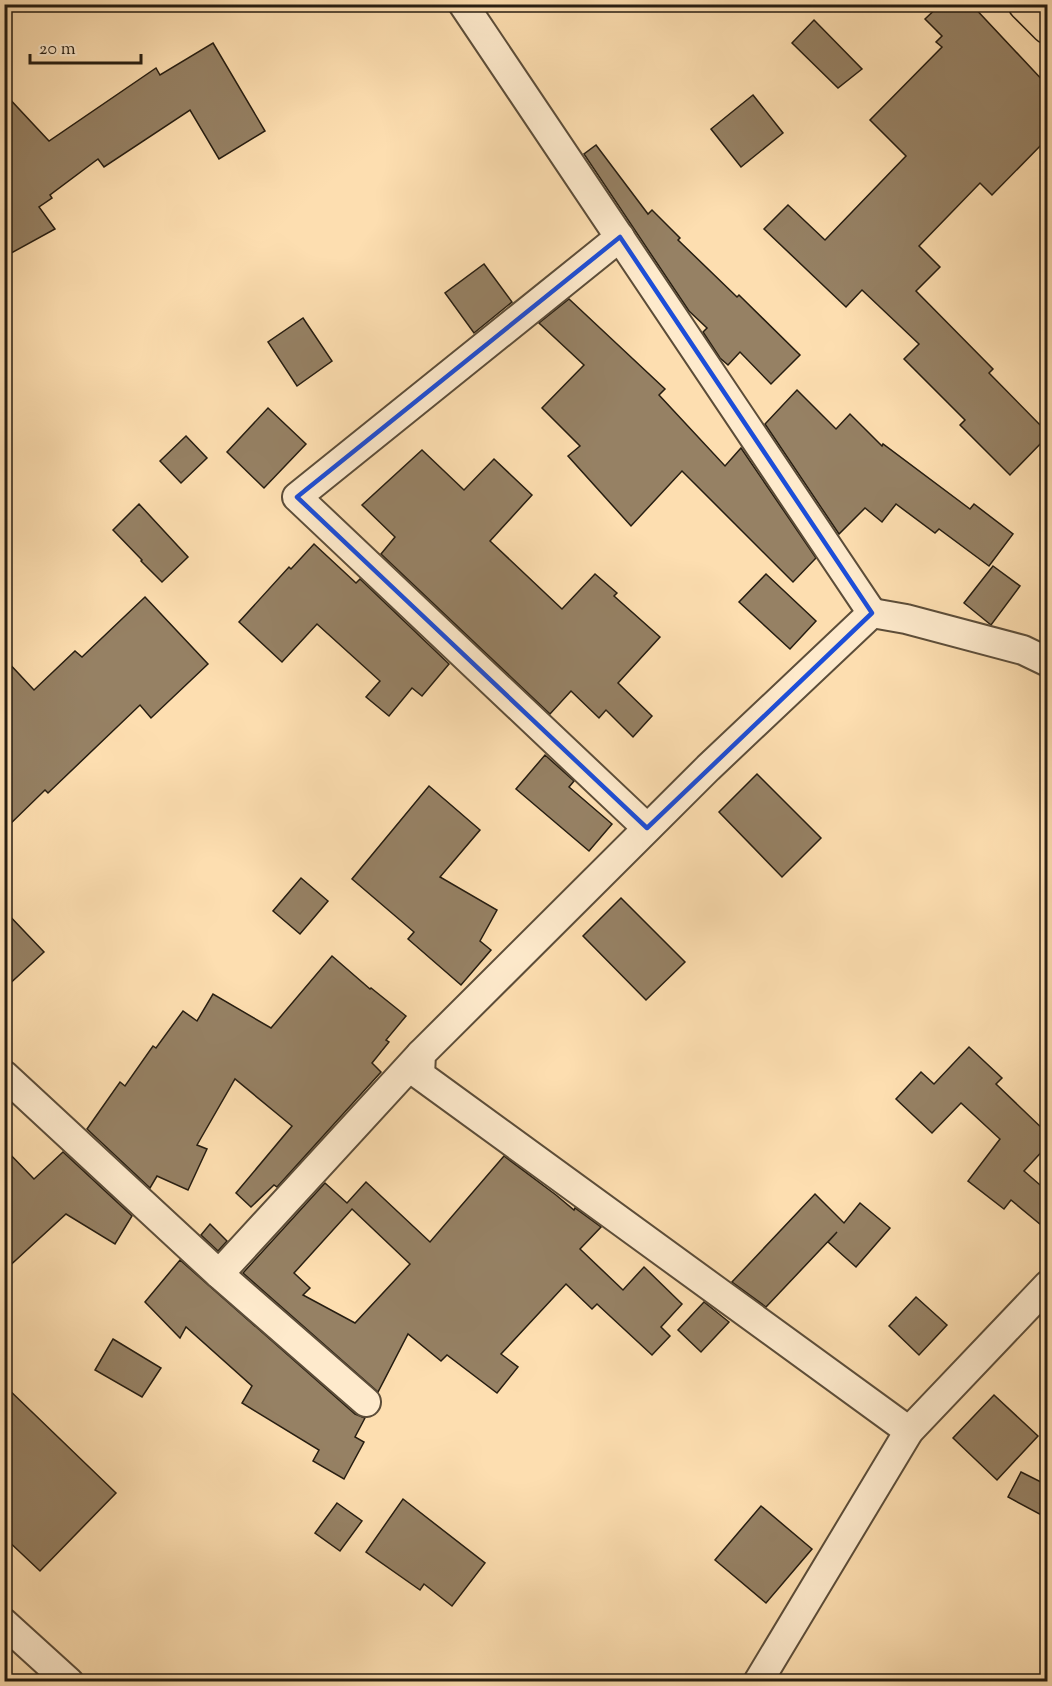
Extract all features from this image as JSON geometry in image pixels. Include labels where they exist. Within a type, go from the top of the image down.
[{"type":"main road","points":[[1025,4],[1047,27]]},
{"type":"street","points":[[463,4],[872,613],[906,619],[1023,650],[1047,662]]},
{"type":"street","points":[[620,237],[297,497],[647,828]]},
{"type":"street","points":[[219,1275],[421,1054],[708,768],[872,613]]},
{"type":"street","points":[[421,1054],[420,1076],[909,1431]]},
{"type":"street","points":[[4,1076],[219,1275],[366,1402]]},
{"type":"street","points":[[758,1682],[909,1431],[1047,1285]]},
{"type":"street","points":[[4,1623],[69,1682]]},
{"type":"highlighted area","points":[[620,237],[872,613],[647,828],[297,497]]},
{"type":"building","points":[[941,4],[971,4],[1047,85],[1047,139],[992,195],[980,183],[919,246],[940,267],[916,291],[993,369],[989,373],[1047,432],[1047,437],[1010,475],[960,425],[965,420],[904,359],[919,344],[862,290],[846,307],[764,229],[788,205],[825,240],[906,156],[870,120],[942,47],[936,42],[942,36],[925,19]]},
{"type":"building","points":[[814,20],[862,69],[838,88],[792,43]]},
{"type":"building","points":[[213,43],[265,131],[219,159],[190,110],[104,167],[98,159],[50,195],[52,198],[39,207],[55,229],[4,257],[4,93],[49,141],[156,68],[160,75]]},
{"type":"building","points":[[753,95],[783,133],[741,167],[711,129]]},
{"type":"building","points":[[596,145],[648,214],[652,210],[680,238],[678,240],[737,297],[739,295],[800,355],[771,384],[740,352],[728,365],[720,358],[703,332],[707,328],[689,311],[584,154]]},
{"type":"building","points":[[484,264],[512,302],[474,333],[445,293]]},
{"type":"building","points":[[569,299],[665,389],[659,395],[725,466],[741,448],[816,558],[793,582],[682,471],[631,526],[568,456],[580,446],[542,408],[584,365],[539,323]]},
{"type":"building","points":[[303,318],[332,361],[297,386],[268,342]]},
{"type":"building","points":[[797,390],[836,429],[850,414],[882,446],[883,444],[970,509],[974,504],[1013,534],[989,566],[939,529],[935,533],[896,504],[882,522],[865,508],[839,534],[765,424]]},
{"type":"building","points":[[268,408],[306,444],[264,488],[227,452]]},
{"type":"building","points":[[186,436],[207,458],[181,483],[160,461]]},
{"type":"building","points":[[422,450],[464,490],[494,459],[532,495],[490,541],[562,609],[595,574],[617,593],[614,596],[660,637],[618,683],[652,716],[633,737],[606,710],[599,718],[571,691],[550,714],[381,554],[395,537],[362,505]]},
{"type":"building","points":[[139,504],[188,557],[162,582],[113,530]]},
{"type":"building","points":[[314,544],[356,583],[360,579],[449,664],[422,696],[412,688],[389,716],[366,697],[380,681],[317,624],[282,662],[239,622],[289,567],[291,569]]},
{"type":"building","points":[[993,566],[1020,586],[991,625],[964,603]]},
{"type":"building","points":[[766,574],[816,621],[790,649],[739,602]]},
{"type":"building","points":[[145,597],[208,664],[151,718],[140,705],[48,793],[45,790],[4,830],[4,658],[34,690],[75,651],[82,657]]},
{"type":"building","points":[[545,755],[574,781],[569,787],[612,824],[589,851],[516,789]]},
{"type":"building","points":[[757,774],[821,838],[782,877],[719,812]]},
{"type":"building","points":[[429,786],[480,830],[440,877],[497,910],[480,941],[491,950],[461,985],[408,939],[414,932],[352,879]]},
{"type":"building","points":[[301,878],[328,901],[300,934],[273,911]]},
{"type":"building","points":[[621,898],[685,962],[646,1000],[583,936]]},
{"type":"building","points":[[4,910],[44,952],[4,989]]},
{"type":"building","points":[[332,956],[406,1016],[386,1040],[389,1042],[372,1063],[381,1072],[277,1187],[274,1185],[251,1207],[236,1193],[292,1126],[235,1079],[197,1145],[207,1149],[188,1190],[157,1176],[150,1188],[87,1129],[120,1082],[125,1086],[153,1046],[156,1048],[183,1011],[197,1021],[213,994],[271,1028]]},
{"type":"building","points":[[969,1047],[1002,1078],[996,1084],[1047,1133],[1047,1146],[1024,1171],[1047,1191],[1047,1230],[1011,1200],[1004,1209],[968,1181],[1000,1139],[961,1103],[932,1133],[896,1099],[921,1072],[934,1084]]},
{"type":"building","points":[[4,1148],[34,1179],[63,1152],[132,1216],[115,1244],[66,1214],[4,1271]]},
{"type":"building","points":[[504,1156],[574,1210],[575,1208],[601,1227],[580,1249],[623,1290],[644,1267],[682,1304],[661,1327],[670,1336],[652,1355],[597,1304],[592,1309],[566,1284],[501,1354],[518,1367],[497,1393],[447,1355],[441,1361],[408,1334],[378,1392],[243,1273],[325,1183],[347,1203],[366,1182],[430,1242]],"holes":[[[352,1209],[410,1264],[355,1323],[303,1295],[310,1288],[294,1273]]]},
{"type":"building","points":[[815,1194],[844,1223],[860,1203],[890,1228],[856,1267],[828,1242],[837,1232],[766,1307],[732,1282]]},
{"type":"building","points":[[210,1224],[227,1241],[218,1251],[201,1235]]},
{"type":"building","points":[[180,1260],[355,1414],[365,1418],[355,1437],[364,1442],[344,1479],[313,1461],[319,1450],[242,1403],[252,1386],[186,1327],[180,1338],[145,1302]]},
{"type":"building","points":[[916,1297],[947,1325],[919,1355],[889,1326]]},
{"type":"building","points":[[704,1302],[729,1322],[701,1352],[678,1330]]},
{"type":"building","points":[[113,1339],[161,1368],[142,1397],[95,1370]]},
{"type":"building","points":[[4,1385],[116,1493],[40,1571],[4,1537]]},
{"type":"building","points":[[994,1395],[1038,1436],[997,1480],[953,1438]]},
{"type":"building","points":[[1021,1472],[1047,1485],[1047,1518],[1008,1497]]},
{"type":"building","points":[[403,1499],[485,1563],[452,1606],[424,1584],[420,1590],[366,1552]]},
{"type":"building","points":[[337,1503],[362,1521],[340,1551],[315,1533]]},
{"type":"building","points":[[761,1506],[812,1549],[766,1603],[715,1560]]}]
